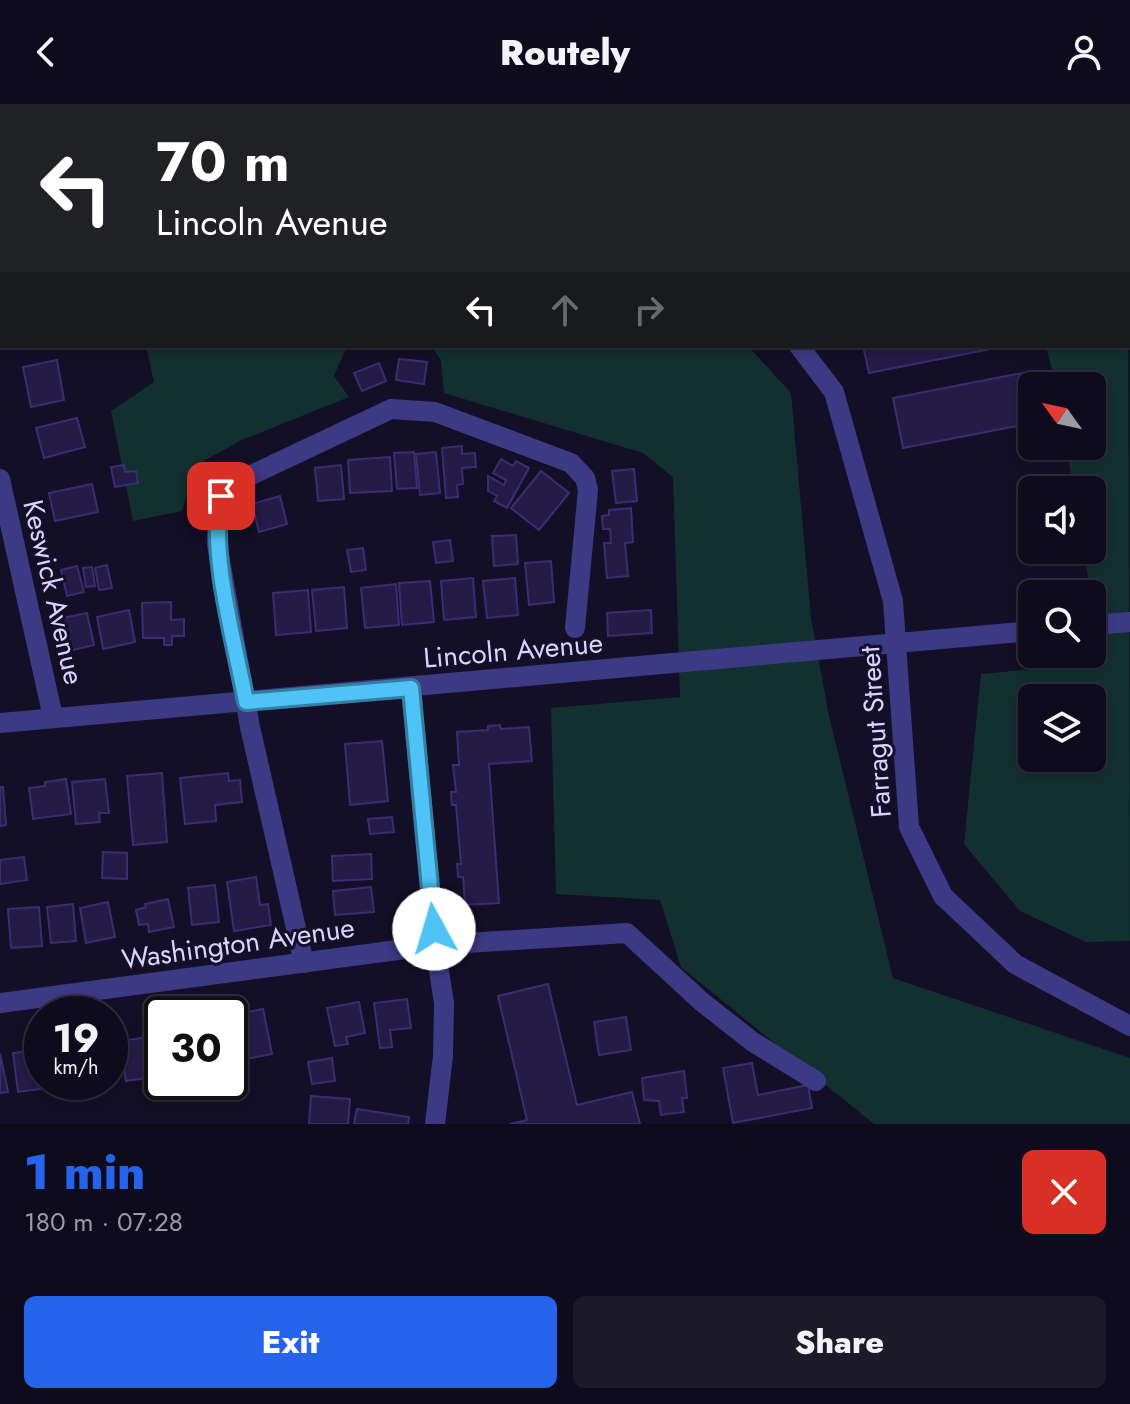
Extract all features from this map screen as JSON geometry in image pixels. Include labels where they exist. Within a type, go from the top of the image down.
[{"type":"street","name":"Farragut Street","points":[[801,348],[834,392],[893,601],[909,827],[943,896],[1015,964],[1130,1026]]},
{"type":"street","points":[[304,963],[246,702],[217,544],[221,496],[238,478],[391,409],[435,412],[555,456],[578,469],[588,490],[575,628]]},
{"type":"street","name":"Keswick Avenue","points":[[0,479],[53,717]]},
{"type":"street","points":[[1106,624],[1130,622]]},
{"type":"street","name":"Lincoln Avenue","points":[[0,723],[1018,632]]},
{"type":"street","points":[[411,688],[435,945],[444,1003],[443,1056],[435,1124]]},
{"type":"street","name":"Washington Avenue","points":[[0,1003],[435,945],[627,933],[702,1002],[753,1042],[816,1081]]},
{"type":"green space","points":[[146,348],[346,348],[334,376],[349,397],[242,440],[196,465],[182,511],[133,521],[111,411],[154,382]]},
{"type":"green space","points":[[432,348],[750,348],[791,393],[811,618],[829,716],[893,978],[1130,1058],[1130,1124],[874,1124],[681,967],[660,900],[556,894],[551,708],[680,697],[673,477],[643,453],[444,393],[441,360]]},
{"type":"green space","points":[[1046,348],[1128,348],[1130,941],[1086,942],[1020,911],[964,844],[981,674],[1046,668],[1106,668],[1106,580],[1089,580],[1086,564],[1106,564],[1106,476],[1071,476],[1069,460],[1106,460],[1106,372],[1052,372]]},
{"type":"building","points":[[863,348],[996,348],[869,373]]},
{"type":"building","points":[[399,359],[427,362],[424,384],[396,380]]},
{"type":"building","points":[[57,360],[64,400],[31,407],[23,367]]},
{"type":"building","points":[[379,363],[386,381],[362,391],[354,373]]},
{"type":"building","points":[[1018,374],[1018,426],[903,448],[893,398]]},
{"type":"building","points":[[77,418],[85,447],[44,458],[36,428]]},
{"type":"building","points":[[462,446],[462,454],[475,453],[476,467],[462,468],[463,484],[457,485],[458,497],[446,498],[442,448]]},
{"type":"building","points":[[414,452],[417,488],[397,489],[394,453]]},
{"type":"building","points":[[436,452],[440,493],[420,495],[416,454]]},
{"type":"building","points":[[390,457],[392,491],[350,493],[348,460]]},
{"type":"building","points":[[501,459],[513,466],[516,461],[529,468],[507,508],[494,501],[497,496],[488,491],[488,476],[504,485],[506,480],[493,473]]},
{"type":"building","points":[[124,465],[125,472],[136,471],[138,483],[115,487],[111,467]]},
{"type":"building","points":[[341,465],[344,499],[318,501],[315,468]]},
{"type":"building","points":[[634,469],[637,501],[616,503],[612,471]]},
{"type":"building","points":[[541,471],[569,493],[539,530],[511,508]]},
{"type":"building","points":[[92,484],[98,512],[55,521],[49,493]]},
{"type":"building","points":[[280,496],[287,524],[259,532],[252,504]]},
{"type":"building","points":[[631,508],[633,542],[625,543],[628,576],[607,578],[604,543],[611,543],[610,529],[603,529],[602,516],[609,515],[609,510]]},
{"type":"building","points":[[516,535],[518,564],[494,566],[492,536]]},
{"type":"building","points":[[450,540],[453,561],[436,563],[433,542]]},
{"type":"building","points":[[363,548],[366,570],[351,572],[347,550]]},
{"type":"building","points":[[551,561],[554,602],[529,605],[525,563]]},
{"type":"building","points":[[107,565],[112,588],[99,590],[95,568]]},
{"type":"building","points":[[77,566],[84,592],[67,596],[61,570]]},
{"type":"building","points":[[92,567],[95,586],[86,587],[83,568]]},
{"type":"building","points":[[473,578],[476,617],[444,620],[441,581]]},
{"type":"building","points":[[515,578],[518,615],[487,618],[483,581]]},
{"type":"building","points":[[430,581],[434,622],[402,625],[399,583]]},
{"type":"building","points":[[396,584],[399,625],[365,628],[361,588]]},
{"type":"building","points":[[344,587],[347,628],[316,631],[312,590]]},
{"type":"building","points":[[308,590],[311,632],[276,635],[273,593]]},
{"type":"building","points":[[171,602],[171,620],[184,619],[184,636],[172,636],[172,645],[164,645],[164,638],[143,638],[142,603]]},
{"type":"building","points":[[129,610],[135,642],[103,649],[97,617]]},
{"type":"building","points":[[651,610],[652,633],[608,636],[607,613]]},
{"type":"building","points":[[87,613],[94,645],[60,653],[53,620]]},
{"type":"building","points":[[500,725],[501,729],[529,727],[532,761],[489,764],[499,903],[465,905],[463,877],[458,877],[457,864],[461,864],[456,805],[452,805],[451,792],[456,792],[453,765],[459,765],[457,732],[488,730],[488,726]]},
{"type":"building","points":[[382,741],[388,801],[350,805],[345,744]]},
{"type":"building","points":[[162,773],[167,842],[133,845],[127,776]]},
{"type":"building","points":[[228,773],[229,781],[240,780],[242,802],[215,805],[216,821],[185,824],[180,778]]},
{"type":"building","points":[[66,779],[71,814],[33,819],[29,788]]},
{"type":"building","points":[[105,779],[109,813],[99,813],[100,822],[76,824],[72,782]]},
{"type":"building","points":[[0,787],[3,787],[6,825],[0,826]]},
{"type":"building","points":[[392,817],[394,832],[370,834],[368,819]]},
{"type":"building","points":[[103,852],[127,853],[127,879],[102,878]]},
{"type":"building","points":[[371,854],[372,879],[333,881],[332,856]]},
{"type":"building","points":[[24,857],[27,880],[0,884],[0,860]]},
{"type":"building","points":[[256,877],[260,905],[268,904],[271,925],[234,931],[227,882]]},
{"type":"building","points":[[215,885],[219,922],[192,925],[188,888]]},
{"type":"building","points":[[371,887],[374,912],[335,915],[333,891]]},
{"type":"building","points":[[168,899],[174,927],[149,932],[148,924],[139,925],[136,910],[146,907],[145,904]]},
{"type":"building","points":[[108,902],[115,937],[86,943],[80,908]]},
{"type":"building","points":[[73,904],[76,941],[51,943],[47,907]]},
{"type":"building","points":[[39,907],[42,946],[11,948],[8,909]]},
{"type":"building","points":[[548,984],[577,1105],[632,1092],[640,1124],[510,1124],[527,1120],[498,996]]},
{"type":"building","points":[[407,999],[411,1028],[390,1030],[392,1047],[380,1048],[374,1003]]},
{"type":"building","points":[[359,1002],[365,1033],[346,1037],[348,1044],[335,1046],[327,1008]]},
{"type":"building","points":[[263,1009],[272,1054],[248,1059],[248,1012]]},
{"type":"building","points":[[626,1017],[631,1050],[599,1055],[594,1022]]},
{"type":"building","points":[[144,1038],[144,1078],[128,1081],[128,1040]]},
{"type":"building","points":[[24,1051],[24,1091],[18,1092],[13,1053]]},
{"type":"building","points":[[0,1054],[8,1092],[0,1093]]},
{"type":"building","points":[[332,1058],[335,1081],[312,1084],[308,1062]]},
{"type":"building","points":[[752,1063],[758,1095],[808,1085],[812,1108],[733,1123],[723,1068]]},
{"type":"building","points":[[684,1071],[687,1098],[682,1098],[684,1112],[661,1115],[659,1101],[644,1100],[642,1078]]},
{"type":"building","points":[[311,1096],[350,1099],[348,1124],[309,1124]]},
{"type":"building","points":[[357,1109],[409,1117],[408,1124],[354,1124]]},
{"type":"route","points":[[221,496],[217,544],[246,702],[411,688],[434,929]]}]
